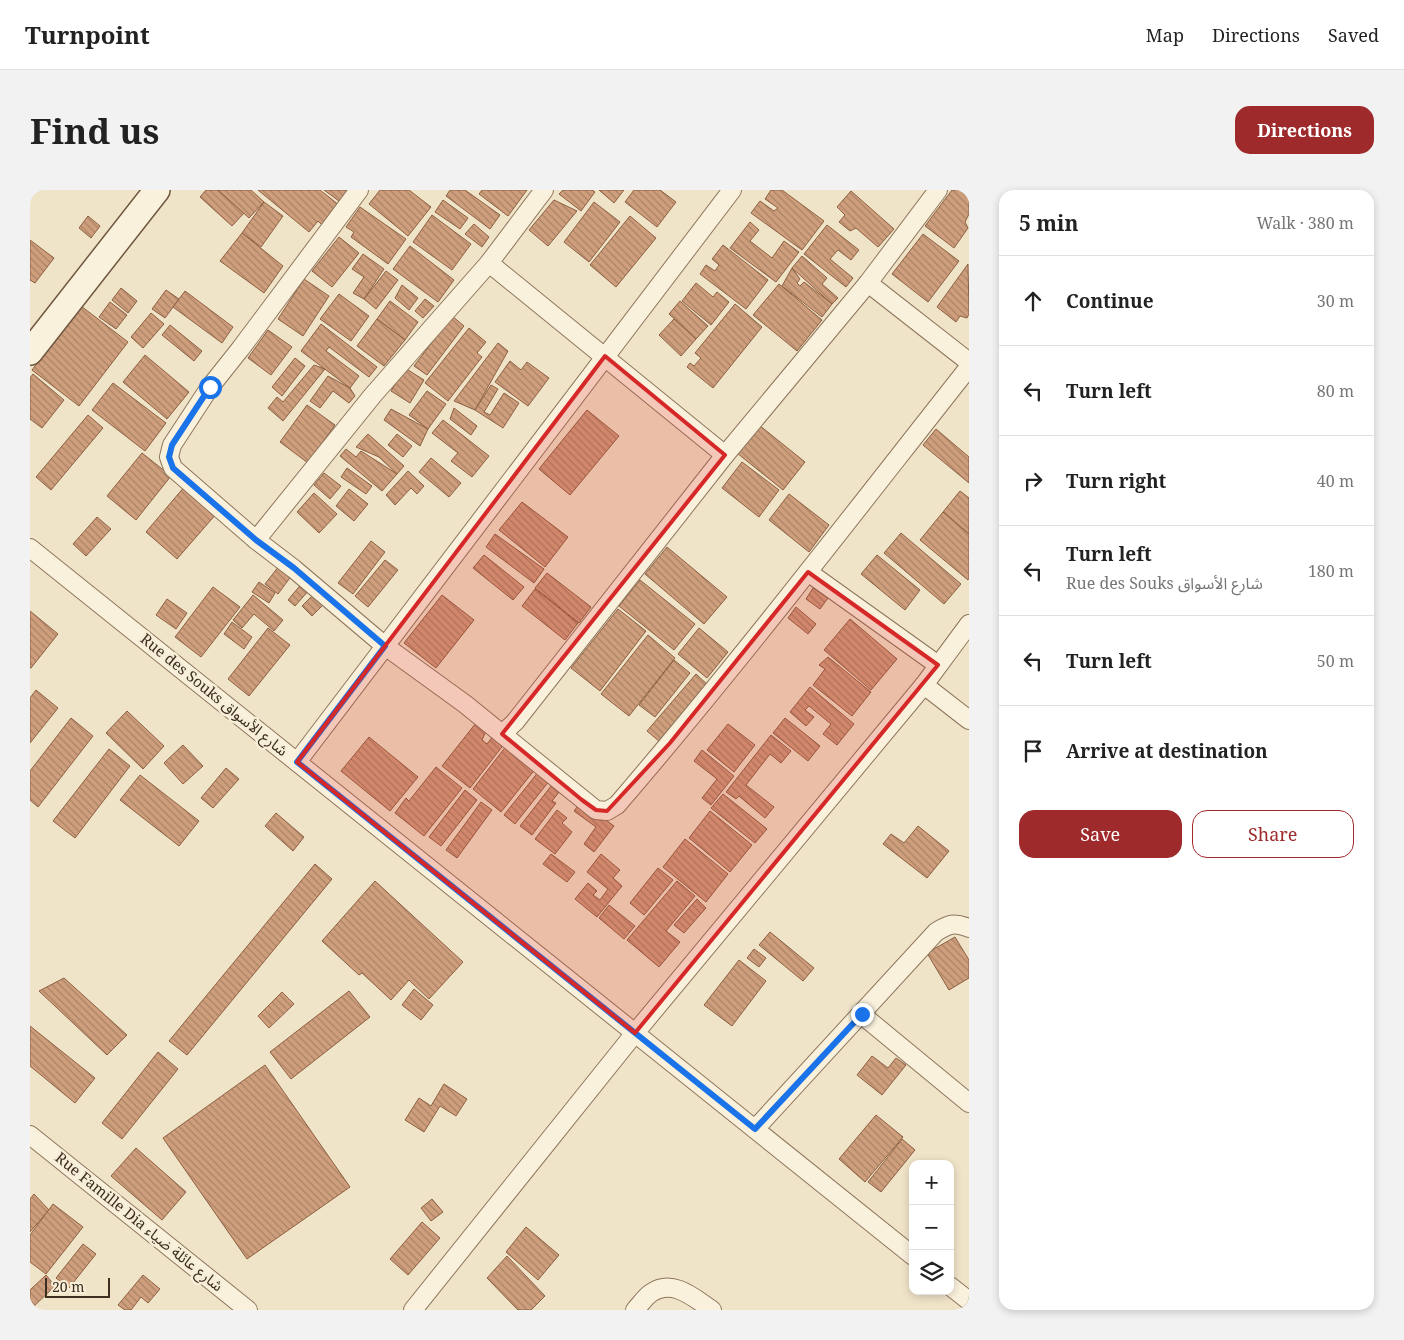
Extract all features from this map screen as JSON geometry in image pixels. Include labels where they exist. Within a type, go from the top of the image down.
[{"type":"street","points":[[30,352],[157,190]]},
{"type":"street","points":[[359,190],[210,387],[172,445],[169,457],[173,468],[256,540],[294,568],[385,646],[465,704],[596,810],[607,811],[617,805],[808,572],[969,367]]},
{"type":"street","points":[[256,540],[373,395],[489,263],[544,190]]},
{"type":"street","points":[[297,762],[732,190]]},
{"type":"street","points":[[502,734],[515,722],[725,455],[868,283],[938,190]]},
{"type":"street","points":[[489,263],[725,455]]},
{"type":"street","points":[[868,283],[969,362]]},
{"type":"street","name":"Rue des Souks شارع الأسواق","points":[[30,548],[909,1253]]},
{"type":"street","points":[[808,572],[938,665]]},
{"type":"street","points":[[413,1310],[635,1033],[924,685],[969,624]]},
{"type":"street","points":[[924,685],[969,720]]},
{"type":"street","points":[[755,1129],[936,932],[948,925],[958,924],[969,928]]},
{"type":"street","points":[[862,1014],[969,1102]]},
{"type":"street","name":"Rue Famille Dia شارع عائلة ضياء","points":[[30,1135],[248,1310]]},
{"type":"street","points":[[635,1310],[650,1293],[661,1288],[670,1288],[682,1290],[712,1310]]},
{"type":"street","points":[[954,1289],[969,1301]]},
{"type":"highlighted area","points":[[605,356],[725,455],[502,734],[582,800],[596,810],[607,811],[670,743],[808,572],[938,665],[635,1033],[297,762]]},
{"type":"building","points":[[206,190],[218,190],[244,213],[232,226],[200,197]]},
{"type":"building","points":[[218,190],[251,190],[264,202],[249,218]]},
{"type":"building","points":[[258,190],[320,190],[339,205],[322,225],[318,221],[309,232]]},
{"type":"building","points":[[324,190],[353,190],[343,204]]},
{"type":"building","points":[[380,190],[409,190],[431,207],[408,236],[369,204]]},
{"type":"building","points":[[450,190],[465,190],[500,215],[490,229],[446,196]]},
{"type":"building","points":[[482,190],[527,190],[508,216],[479,194]]},
{"type":"building","points":[[563,190],[592,190],[595,192],[581,211],[559,194]]},
{"type":"building","points":[[599,190],[624,190],[614,203]]},
{"type":"building","points":[[634,190],[660,190],[676,202],[657,227],[625,202]]},
{"type":"building","points":[[771,190],[782,190],[824,221],[802,250],[751,213],[760,201],[774,211],[778,208],[765,199]]},
{"type":"building","points":[[952,190],[969,190],[969,214],[965,222],[968,228],[954,248],[925,226]]},
{"type":"building","points":[[851,191],[894,229],[878,247],[856,228],[850,231],[839,222],[845,215],[837,207]]},
{"type":"building","points":[[443,200],[468,218],[460,229],[435,212]]},
{"type":"building","points":[[554,200],[577,211],[548,246],[529,230]]},
{"type":"building","points":[[264,202],[283,216],[261,247],[242,233]]},
{"type":"building","points":[[594,202],[620,222],[589,262],[564,242]]},
{"type":"building","points":[[360,207],[406,239],[388,264],[351,237],[354,232],[346,227]]},
{"type":"building","points":[[432,215],[471,244],[452,270],[413,242]]},
{"type":"building","points":[[88,216],[100,226],[91,238],[79,228]]},
{"type":"building","points":[[630,216],[656,238],[616,287],[590,265]]},
{"type":"building","points":[[750,222],[759,230],[750,241],[772,258],[784,241],[799,252],[776,282],[730,248]]},
{"type":"building","points":[[474,224],[489,237],[482,247],[465,234]]},
{"type":"building","points":[[827,225],[859,250],[851,260],[838,250],[830,259],[853,278],[846,287],[804,254]]},
{"type":"building","points":[[242,233],[283,266],[264,293],[220,261]]},
{"type":"building","points":[[923,234],[959,261],[928,302],[892,274]]},
{"type":"building","points":[[339,237],[359,253],[332,287],[312,271]]},
{"type":"building","points":[[30,240],[54,258],[35,283],[30,280]]},
{"type":"building","points":[[723,245],[768,280],[746,309],[700,274],[706,265],[715,271],[719,265],[712,259]]},
{"type":"building","points":[[410,246],[454,280],[438,302],[393,269]]},
{"type":"building","points":[[363,254],[384,269],[364,299],[353,293],[364,277],[352,269]]},
{"type":"building","points":[[802,256],[827,278],[822,284],[838,298],[832,304],[792,268]]},
{"type":"building","points":[[968,264],[969,314],[967,318],[960,316],[956,322],[937,307]]},
{"type":"building","points":[[792,268],[800,279],[797,283],[800,286],[804,282],[832,304],[822,317],[782,286]]},
{"type":"building","points":[[386,271],[398,280],[376,309],[364,299]]},
{"type":"building","points":[[304,279],[329,296],[303,336],[278,319]]},
{"type":"building","points":[[696,283],[713,297],[717,292],[729,302],[711,325],[682,301]]},
{"type":"building","points":[[779,284],[822,320],[797,351],[753,315]]},
{"type":"building","points":[[402,285],[418,298],[409,310],[395,298]]},
{"type":"building","points":[[121,288],[137,301],[128,313],[112,300]]},
{"type":"building","points":[[166,290],[179,299],[165,318],[152,309]]},
{"type":"building","points":[[185,291],[233,327],[222,343],[173,307]]},
{"type":"building","points":[[339,294],[369,316],[351,341],[320,319]]},
{"type":"building","points":[[425,299],[434,306],[423,318],[415,311]]},
{"type":"building","points":[[390,301],[418,322],[405,340],[377,319]]},
{"type":"building","points":[[680,301],[708,326],[696,339],[669,314]]},
{"type":"building","points":[[110,302],[127,315],[116,329],[99,317]]},
{"type":"building","points":[[735,304],[762,327],[713,388],[687,367],[690,363],[694,366],[701,358],[695,353]]},
{"type":"building","points":[[81,306],[128,342],[79,406],[32,370]]},
{"type":"building","points":[[151,313],[164,324],[143,348],[131,337]]},
{"type":"building","points":[[452,316],[464,326],[427,375],[414,366]]},
{"type":"building","points":[[377,319],[405,340],[384,366],[357,346]]},
{"type":"building","points":[[674,319],[696,339],[681,356],[659,335]]},
{"type":"building","points":[[321,324],[377,367],[369,377],[329,347],[326,351],[359,376],[350,388],[301,351]]},
{"type":"building","points":[[170,325],[202,351],[194,361],[162,335]]},
{"type":"building","points":[[469,328],[486,342],[477,353],[482,357],[448,401],[425,383]]},
{"type":"building","points":[[268,330],[292,347],[271,375],[248,358]]},
{"type":"building","points":[[498,343],[508,351],[475,410],[454,401]]},
{"type":"building","points":[[145,355],[189,392],[167,419],[123,382]]},
{"type":"building","points":[[295,358],[305,366],[282,396],[272,387]]},
{"type":"building","points":[[510,361],[521,370],[527,362],[549,378],[528,406],[495,382]]},
{"type":"building","points":[[314,365],[325,369],[283,421],[268,408],[277,397],[283,402]]},
{"type":"building","points":[[405,368],[424,380],[410,403],[391,391]]},
{"type":"building","points":[[33,374],[64,400],[42,428],[30,419],[30,378]]},
{"type":"building","points":[[328,376],[350,388],[355,396],[349,403],[333,391],[320,408],[310,401]]},
{"type":"building","points":[[113,383],[166,423],[145,451],[92,410]]},
{"type":"building","points":[[491,385],[498,389],[484,412],[490,415],[504,393],[519,403],[503,428],[475,410]]},
{"type":"building","points":[[427,391],[446,404],[428,429],[409,415]]},
{"type":"building","points":[[307,405],[335,425],[308,463],[280,442]]},
{"type":"building","points":[[454,408],[477,426],[471,435],[450,419]]},
{"type":"building","points":[[391,409],[428,429],[420,446],[384,420]]},
{"type":"building","points":[[587,410],[619,436],[570,495],[539,469]]},
{"type":"building","points":[[88,415],[103,428],[51,490],[36,477]]},
{"type":"building","points":[[443,420],[489,456],[472,477],[451,461],[458,453],[432,433]]},
{"type":"building","points":[[759,425],[805,462],[783,490],[737,453]]},
{"type":"building","points":[[936,429],[969,457],[969,483],[923,445]]},
{"type":"building","points":[[368,434],[404,466],[397,474],[379,457],[356,447]]},
{"type":"building","points":[[397,434],[412,446],[403,457],[388,445]]},
{"type":"building","points":[[346,449],[356,457],[361,451],[397,474],[382,491],[340,456]]},
{"type":"building","points":[[142,453],[171,476],[136,520],[107,496]]},
{"type":"building","points":[[431,458],[461,483],[449,497],[419,472]]},
{"type":"building","points":[[742,462],[779,490],[759,517],[722,488]]},
{"type":"building","points":[[347,468],[372,486],[366,494],[341,477]]},
{"type":"building","points":[[408,471],[424,486],[417,494],[411,488],[395,505],[386,495]]},
{"type":"building","points":[[324,473],[341,486],[330,499],[314,485]]},
{"type":"building","points":[[185,486],[217,513],[177,559],[146,532]]},
{"type":"building","points":[[349,489],[368,504],[354,521],[336,506]]},
{"type":"building","points":[[960,491],[969,498],[969,534],[943,512]]},
{"type":"building","points":[[314,493],[337,514],[319,533],[297,512]]},
{"type":"building","points":[[789,494],[829,525],[809,552],[769,520]]},
{"type":"building","points":[[522,502],[568,537],[545,567],[499,530]]},
{"type":"building","points":[[943,512],[969,534],[968,580],[920,540]]},
{"type":"building","points":[[97,517],[111,529],[86,556],[73,544]]},
{"type":"building","points":[[901,533],[961,584],[944,604],[884,553]]},
{"type":"building","points":[[495,534],[544,569],[534,583],[486,547]]},
{"type":"building","points":[[371,541],[385,552],[353,594],[338,583]]},
{"type":"building","points":[[667,547],[727,597],[704,624],[645,574]]},
{"type":"building","points":[[484,555],[524,587],[513,600],[473,568]]},
{"type":"building","points":[[877,555],[920,590],[905,610],[861,574]]},
{"type":"building","points":[[385,560],[398,570],[368,607],[355,596]]},
{"type":"building","points":[[279,566],[292,575],[278,594],[265,584]]},
{"type":"building","points":[[547,573],[591,607],[579,623],[535,588]]},
{"type":"building","points":[[640,580],[695,624],[674,650],[619,606]]},
{"type":"building","points":[[259,582],[275,593],[269,603],[252,592]]},
{"type":"building","points":[[303,582],[310,589],[295,606],[288,600]]},
{"type":"building","points":[[213,587],[240,607],[201,657],[175,637]]},
{"type":"building","points":[[813,588],[828,598],[820,609],[806,599]]},
{"type":"building","points":[[535,589],[578,623],[565,640],[522,606]]},
{"type":"building","points":[[316,592],[326,602],[312,616],[302,606]]},
{"type":"building","points":[[253,595],[283,620],[274,631],[254,614],[242,628],[233,620]]},
{"type":"building","points":[[442,595],[474,620],[436,668],[404,643]]},
{"type":"building","points":[[167,599],[187,613],[176,629],[156,615]]},
{"type":"building","points":[[796,607],[816,624],[808,634],[788,618]]},
{"type":"building","points":[[618,609],[646,631],[600,691],[571,668]]},
{"type":"building","points":[[30,611],[58,634],[31,668],[30,668]]},
{"type":"building","points":[[850,619],[897,659],[871,690],[824,650]]},
{"type":"building","points":[[232,622],[252,637],[244,649],[224,634]]},
{"type":"building","points":[[268,628],[290,645],[249,696],[228,679]]},
{"type":"building","points":[[699,628],[728,652],[707,678],[678,654]]},
{"type":"building","points":[[648,635],[675,658],[629,716],[601,694]]},
{"type":"building","points":[[828,657],[871,692],[852,716],[813,685],[825,669],[819,665]]},
{"type":"building","points":[[674,660],[690,673],[655,717],[639,705]]},
{"type":"building","points":[[696,674],[709,686],[660,742],[647,731]]},
{"type":"building","points":[[810,687],[854,724],[837,745],[823,734],[831,724],[809,706],[805,710],[814,717],[806,726],[790,712]]},
{"type":"building","points":[[36,690],[58,708],[30,743],[30,698]]},
{"type":"building","points":[[127,711],[164,746],[143,769],[106,733]]},
{"type":"building","points":[[71,718],[93,736],[38,807],[30,800],[30,771]]},
{"type":"building","points":[[785,718],[820,746],[808,761],[773,733]]},
{"type":"building","points":[[476,723],[486,731],[482,740],[487,744],[494,735],[505,743],[470,788],[442,766]]},
{"type":"building","points":[[728,724],[755,745],[734,772],[707,750]]},
{"type":"building","points":[[771,735],[791,751],[781,763],[770,754],[746,785],[774,807],[765,818],[739,796],[736,799],[726,792]]},
{"type":"building","points":[[369,737],[418,777],[390,811],[341,771]]},
{"type":"building","points":[[183,745],[203,766],[183,784],[164,763]]},
{"type":"building","points":[[507,745],[536,768],[501,812],[473,789]]},
{"type":"building","points":[[109,749],[130,766],[75,838],[53,821]]},
{"type":"building","points":[[702,750],[734,776],[711,805],[702,798],[717,779],[694,761]]},
{"type":"building","points":[[436,767],[462,788],[424,836],[395,813],[406,798],[409,801]]},
{"type":"building","points":[[226,768],[239,779],[213,808],[201,798]]},
{"type":"building","points":[[539,771],[550,780],[515,824],[504,815]]},
{"type":"building","points":[[140,775],[199,821],[179,846],[120,800]]},
{"type":"building","points":[[555,781],[563,787],[552,801],[556,803],[532,835],[520,826]]},
{"type":"building","points":[[465,790],[477,800],[441,846],[429,837]]},
{"type":"building","points":[[723,794],[767,829],[755,843],[711,808]]},
{"type":"building","points":[[481,802],[492,810],[457,858],[446,850]]},
{"type":"building","points":[[581,802],[614,826],[594,852],[584,844],[596,827],[574,811]]},
{"type":"building","points":[[557,810],[567,818],[562,823],[572,832],[555,854],[535,839]]},
{"type":"building","points":[[710,811],[752,845],[730,872],[689,838]]},
{"type":"building","points":[[276,813],[304,837],[293,851],[265,826]]},
{"type":"building","points":[[918,826],[949,851],[927,878],[883,844],[891,834],[904,843]]},
{"type":"building","points":[[685,839],[728,874],[706,902],[663,867]]},
{"type":"building","points":[[551,854],[575,872],[567,882],[543,864]]},
{"type":"building","points":[[601,854],[620,870],[613,878],[622,886],[597,917],[575,899],[588,883],[597,891],[593,895],[600,900],[608,889],[587,872]]},
{"type":"building","points":[[315,864],[332,879],[187,1055],[169,1041]]},
{"type":"building","points":[[658,868],[673,880],[644,915],[630,903]]},
{"type":"building","points":[[375,881],[463,962],[429,999],[409,980],[391,1000],[362,973],[359,975],[322,941]]},
{"type":"building","points":[[677,881],[695,896],[666,931],[680,942],[659,967],[627,940]]},
{"type":"building","points":[[697,899],[706,908],[684,933],[674,925]]},
{"type":"building","points":[[609,905],[635,926],[624,939],[599,918]]},
{"type":"building","points":[[770,932],[814,968],[803,981],[759,945]]},
{"type":"building","points":[[955,937],[969,960],[969,978],[949,990],[927,953]]},
{"type":"building","points":[[754,949],[766,958],[759,967],[747,958]]},
{"type":"building","points":[[739,960],[766,981],[732,1026],[704,1005]]},
{"type":"building","points":[[64,978],[127,1035],[107,1055],[39,991]]},
{"type":"building","points":[[414,989],[433,1005],[421,1020],[402,1005]]},
{"type":"building","points":[[349,991],[370,1017],[291,1079],[270,1052]]},
{"type":"building","points":[[282,992],[294,1004],[269,1028],[258,1016]]},
{"type":"building","points":[[30,1026],[95,1078],[75,1103],[30,1066]]},
{"type":"building","points":[[158,1052],[178,1069],[122,1139],[102,1123]]},
{"type":"building","points":[[872,1056],[888,1068],[896,1058],[906,1065],[882,1095],[857,1075]]},
{"type":"building","points":[[265,1065],[350,1187],[247,1259],[163,1138]]},
{"type":"building","points":[[444,1084],[467,1099],[456,1116],[440,1106],[424,1132],[405,1120],[419,1098],[431,1106]]},
{"type":"building","points":[[876,1115],[903,1137],[865,1182],[839,1159]]},
{"type":"building","points":[[902,1139],[915,1150],[881,1192],[868,1182]]},
{"type":"building","points":[[136,1148],[186,1192],[162,1220],[111,1176]]},
{"type":"building","points":[[34,1194],[49,1210],[30,1232],[30,1199]]},
{"type":"building","points":[[432,1199],[443,1212],[431,1221],[421,1208]]},
{"type":"building","points":[[53,1204],[83,1227],[46,1274],[30,1262],[30,1235]]},
{"type":"building","points":[[422,1222],[440,1238],[408,1275],[390,1259]]},
{"type":"building","points":[[526,1227],[559,1255],[538,1280],[506,1252]]},
{"type":"building","points":[[83,1244],[96,1254],[69,1288],[56,1278]]},
{"type":"building","points":[[507,1256],[545,1296],[531,1310],[518,1310],[487,1278]]},
{"type":"building","points":[[46,1275],[55,1286],[30,1310],[30,1290]]},
{"type":"building","points":[[143,1275],[160,1289],[148,1303],[141,1297],[131,1310],[125,1310],[118,1305]]},
{"type":"route","points":[[210,387],[172,445],[169,457],[173,468],[256,540],[294,568],[385,646],[297,762],[755,1129],[862,1014]]}]
